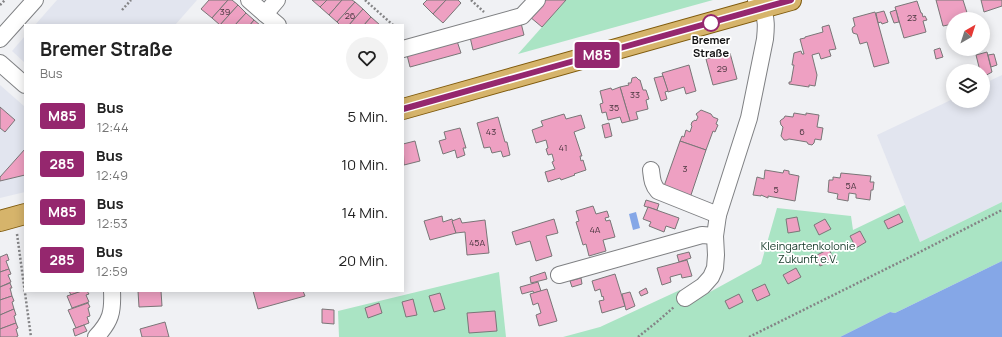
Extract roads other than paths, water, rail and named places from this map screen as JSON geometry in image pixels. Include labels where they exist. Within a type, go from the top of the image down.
[{"type":"main road","points":[[404,109],[759,4],[791,0]]},
{"type":"street","points":[[0,39],[35,0]]},
{"type":"street","points":[[249,0],[277,24]]},
{"type":"street","points":[[265,14],[277,0]]},
{"type":"street","points":[[404,49],[522,16],[537,0]]},
{"type":"street","points":[[685,298],[703,286],[711,277],[715,268],[715,236],[718,215],[749,118],[766,30],[765,16],[759,4]]},
{"type":"street","points":[[0,63],[24,85]]},
{"type":"street","points":[[651,170],[652,180],[658,191],[718,215]]},
{"type":"street","points":[[559,275],[702,235],[715,236]]},
{"type":"street","points":[[96,337],[107,324],[112,314],[112,292]]},
{"type":"water","points":[[636,212],[640,228],[633,230],[629,214]]},
{"type":"water","points":[[1002,261],[1002,337],[840,337],[890,312],[895,313]]},
{"type":"place","name":"Bremer Straße","points":[[711,23]]},
{"type":"park label","name":"Kleingartenkolonie Zukunft e.V.","points":[[808,252]]}]
